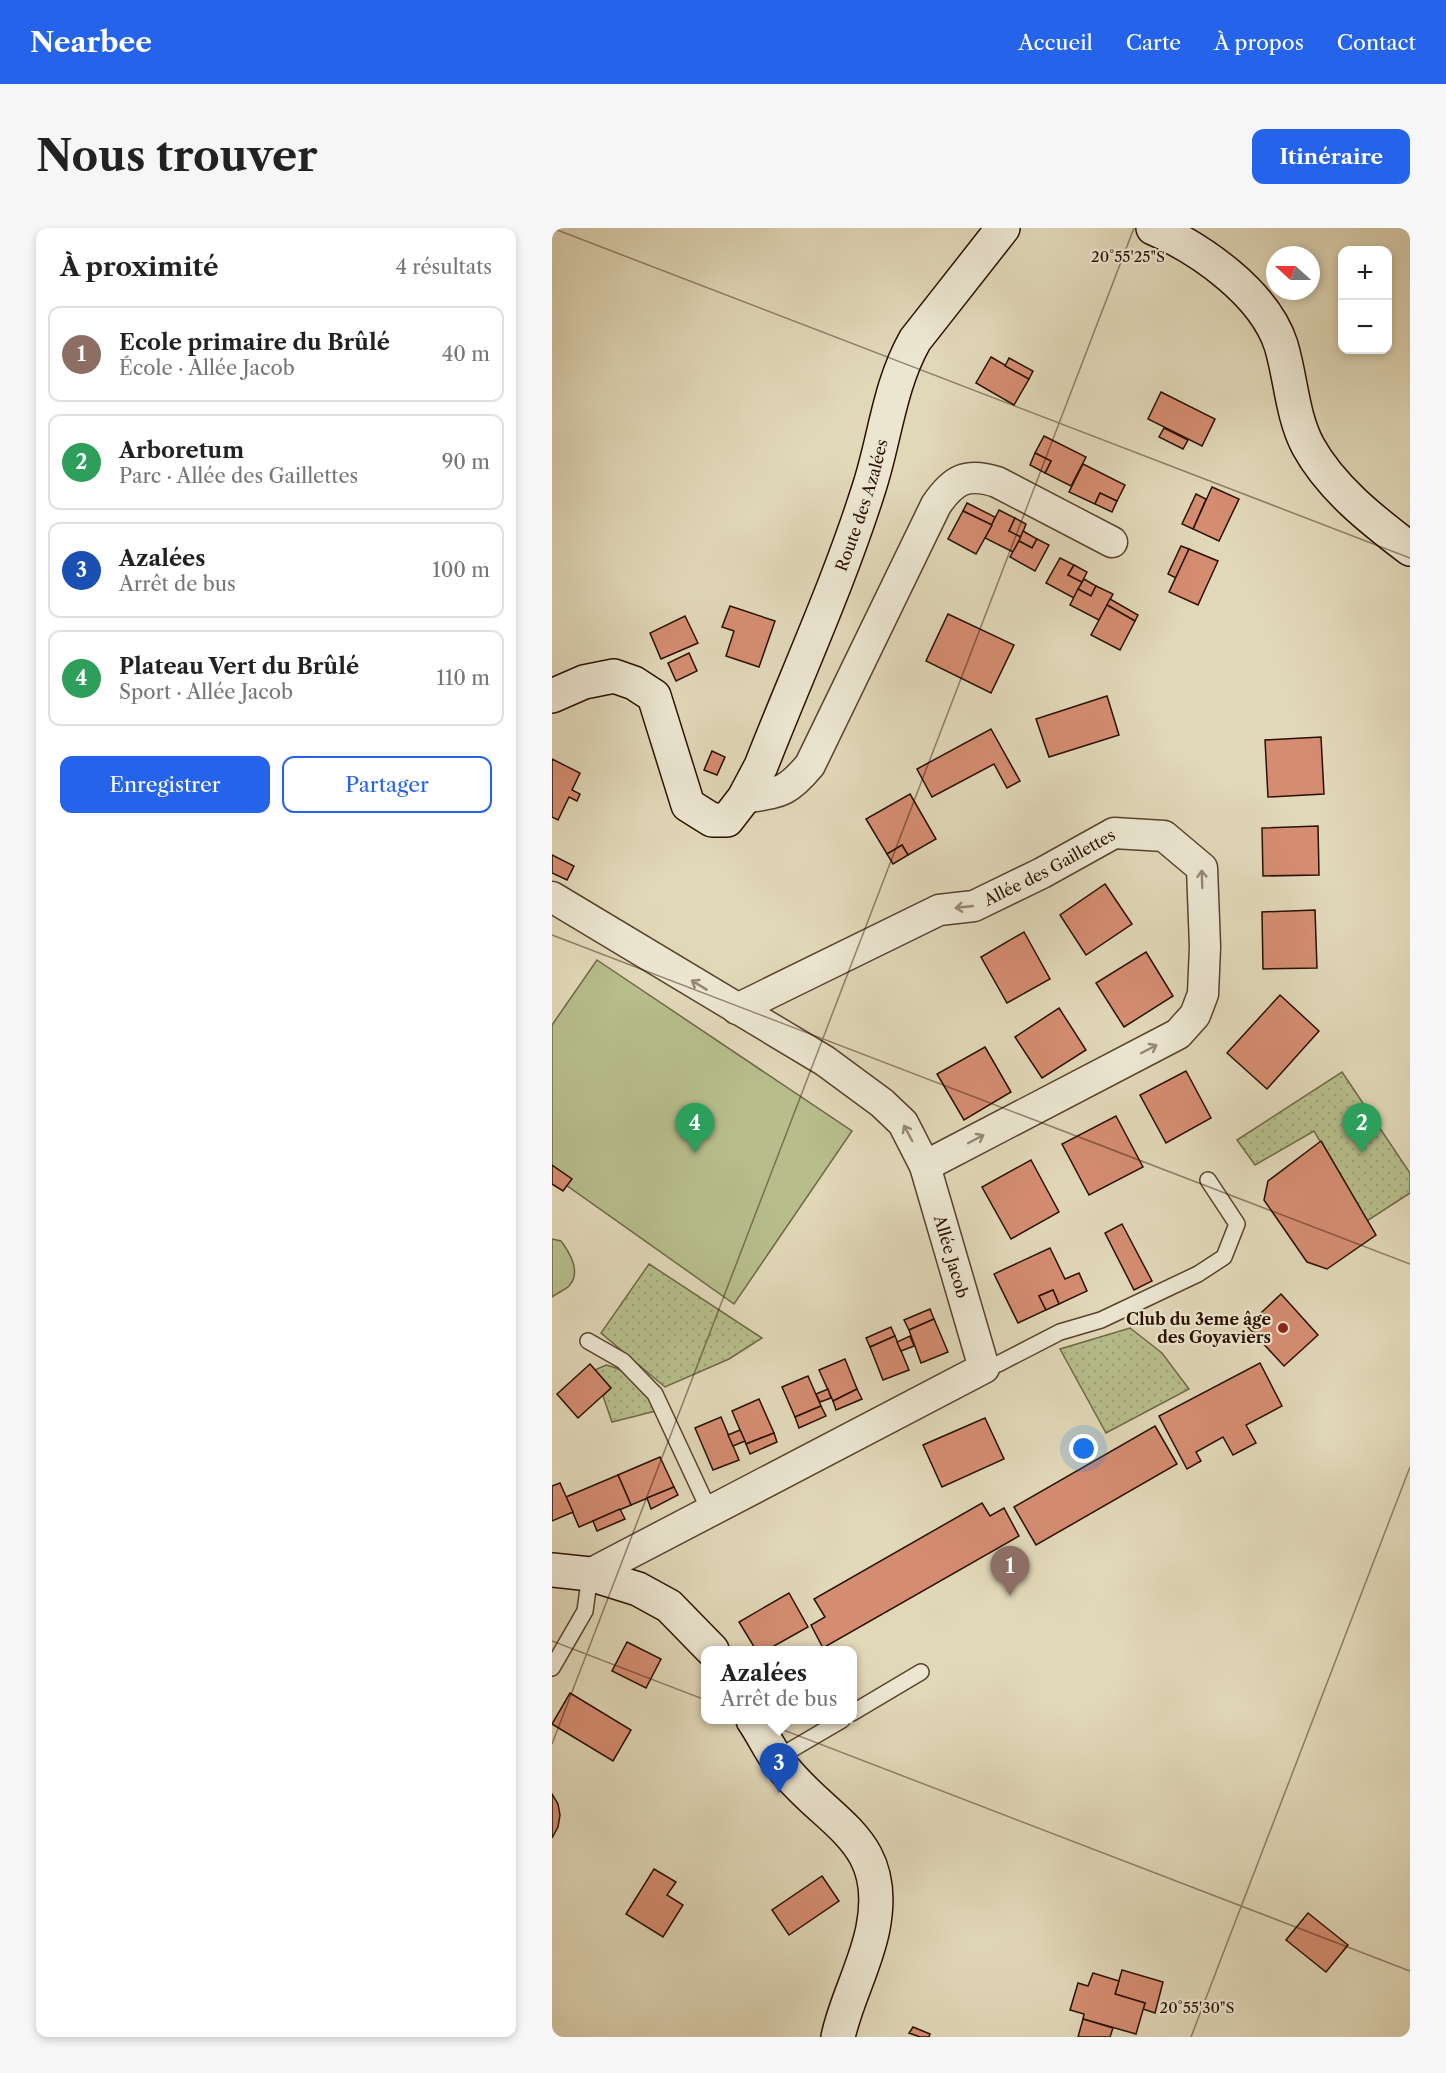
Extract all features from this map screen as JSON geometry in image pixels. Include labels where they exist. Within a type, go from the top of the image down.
[{"type":"main road","name":"Route des Azalées","points":[[552,696],[584,682],[614,676],[634,683],[654,696],[688,805],[712,820],[727,820],[744,798],[761,766],[850,544],[870,487],[904,359],[927,325],[1004,228]]},
{"type":"main road","points":[[1153,228],[1214,263],[1249,294],[1267,316],[1281,345],[1307,444],[1321,467],[1337,487],[1388,533],[1410,549]]},
{"type":"main road","points":[[552,1570],[590,1574],[638,1589],[669,1606],[708,1646]]},
{"type":"main road","points":[[756,1724],[791,1776],[841,1823],[866,1856],[875,1877],[878,1899],[873,1930],[838,2037]]},
{"type":"street","points":[[744,798],[782,791],[797,780],[810,765],[936,505],[948,488],[965,478],[981,477],[997,482],[1112,542]]},
{"type":"street","name":"Allée des Gaillettes","points":[[737,1009],[939,910],[974,906],[1042,873],[1114,833],[1164,836],[1202,868],[1205,947],[1203,994],[1195,1015],[1178,1034],[925,1166]]},
{"type":"street","name":"Allée Jacob","points":[[552,897],[825,1061],[882,1103],[903,1123],[925,1166],[984,1368]]},
{"type":"street","points":[[590,1574],[984,1368]]},
{"type":"lane","points":[[984,1368],[998,1364],[1060,1332],[1101,1320],[1198,1274],[1224,1257],[1236,1224],[1208,1180]]},
{"type":"lane","points":[[588,1341],[623,1361],[656,1394],[710,1512]]},
{"type":"lane","points":[[552,1668],[585,1611],[590,1574]]},
{"type":"lane","points":[[857,1710],[921,1672]]},
{"type":"lane","points":[[777,1758],[834,1724]]},
{"type":"green space","points":[[597,960],[852,1131],[734,1304],[552,1175],[552,1025]]},
{"type":"green space","points":[[1342,1072],[1410,1173],[1410,1193],[1367,1221],[1314,1131],[1255,1165],[1237,1140]]},
{"type":"green space","points":[[552,1239],[561,1241],[575,1269],[573,1281],[569,1286],[552,1297]]},
{"type":"green space","points":[[649,1264],[762,1338],[729,1359],[665,1387],[601,1333]]},
{"type":"green space","points":[[1130,1328],[1162,1353],[1189,1389],[1106,1433],[1060,1349]]},
{"type":"green space","points":[[606,1365],[623,1371],[637,1382],[648,1395],[656,1411],[612,1422],[603,1396],[611,1388],[595,1370]]},
{"type":"building","points":[[991,357],[1029,379],[1014,405],[976,383]]},
{"type":"building","points":[[1009,358],[1033,371],[1029,379],[1005,366]]},
{"type":"building","points":[[1161,392],[1215,419],[1202,446],[1148,419]]},
{"type":"building","points":[[1164,428],[1188,440],[1183,449],[1159,437]]},
{"type":"building","points":[[1044,436],[1086,457],[1071,486],[1045,473],[1051,461],[1035,453]]},
{"type":"building","points":[[1035,453],[1051,461],[1045,473],[1030,465]]},
{"type":"building","points":[[1083,464],[1125,485],[1117,501],[1100,493],[1095,504],[1069,492]]},
{"type":"building","points":[[1212,487],[1239,499],[1219,541],[1193,529]]},
{"type":"building","points":[[1100,493],[1117,501],[1112,512],[1095,504]]},
{"type":"building","points":[[1196,494],[1206,499],[1193,529],[1182,524]]},
{"type":"building","points":[[967,503],[995,517],[992,525],[963,511]]},
{"type":"building","points":[[999,510],[1015,518],[1009,531],[1021,537],[1013,552],[985,538]]},
{"type":"building","points":[[963,511],[992,525],[976,554],[948,539]]},
{"type":"building","points":[[1015,518],[1026,524],[1021,537],[1009,531]]},
{"type":"building","points":[[1023,531],[1037,539],[1032,548],[1019,541]]},
{"type":"building","points":[[1037,539],[1049,545],[1035,571],[1010,557],[1019,541],[1032,548]]},
{"type":"building","points":[[1181,546],[1189,549],[1176,578],[1168,574]]},
{"type":"building","points":[[1189,549],[1218,561],[1198,605],[1169,592]]},
{"type":"building","points":[[1060,558],[1074,565],[1068,575],[1082,582],[1074,598],[1046,583]]},
{"type":"building","points":[[1074,565],[1087,572],[1082,582],[1068,575]]},
{"type":"building","points":[[1084,579],[1096,586],[1091,596],[1078,589]]},
{"type":"building","points":[[1096,586],[1113,594],[1099,620],[1070,605],[1078,589],[1091,596]]},
{"type":"building","points":[[1110,599],[1138,615],[1135,621],[1107,605]]},
{"type":"building","points":[[1107,605],[1135,621],[1120,650],[1091,635]]},
{"type":"building","points":[[730,606],[775,621],[759,667],[726,656],[734,631],[722,627]]},
{"type":"building","points":[[948,614],[1014,645],[991,693],[926,661]]},
{"type":"building","points":[[685,616],[698,643],[661,659],[650,633]]},
{"type":"building","points":[[689,653],[697,671],[676,681],[668,663]]},
{"type":"building","points":[[1107,696],[1119,735],[1049,757],[1036,719]]},
{"type":"building","points":[[991,729],[1020,781],[1007,788],[994,764],[932,797],[917,769]]},
{"type":"building","points":[[1321,737],[1324,794],[1268,797],[1265,740]]},
{"type":"building","points":[[712,751],[725,757],[717,775],[704,770]]},
{"type":"building","points":[[552,759],[580,773],[572,790],[580,794],[577,801],[569,797],[558,820],[552,817]]},
{"type":"building","points":[[910,794],[936,839],[908,855],[902,845],[887,854],[866,819]]},
{"type":"building","points":[[1318,826],[1319,875],[1263,876],[1262,828]]},
{"type":"building","points":[[902,845],[908,855],[893,864],[887,854]]},
{"type":"building","points":[[552,855],[574,866],[567,880],[552,873]]},
{"type":"building","points":[[1105,884],[1132,924],[1086,955],[1060,915]]},
{"type":"building","points":[[1315,910],[1317,968],[1263,969],[1262,912]]},
{"type":"building","points":[[1024,932],[1050,979],[1007,1003],[981,957]]},
{"type":"building","points":[[1146,952],[1173,996],[1124,1027],[1096,983]]},
{"type":"building","points":[[1280,995],[1319,1031],[1267,1089],[1227,1053]]},
{"type":"building","points":[[1059,1008],[1086,1050],[1042,1078],[1015,1037]]},
{"type":"building","points":[[985,1047],[1011,1092],[964,1120],[937,1074]]},
{"type":"building","points":[[1186,1071],[1211,1118],[1166,1143],[1140,1095]]},
{"type":"building","points":[[1116,1116],[1143,1167],[1089,1195],[1062,1144]]},
{"type":"building","points":[[1321,1141],[1376,1235],[1327,1269],[1307,1262],[1264,1200],[1268,1181]]},
{"type":"building","points":[[1031,1160],[1059,1212],[1011,1239],[982,1187]]},
{"type":"building","points":[[552,1165],[572,1179],[563,1191],[552,1184]]},
{"type":"building","points":[[1122,1224],[1152,1281],[1134,1290],[1105,1233]]},
{"type":"building","points":[[1050,1248],[1065,1279],[1079,1273],[1087,1291],[1059,1304],[1053,1290],[1039,1296],[1046,1310],[1018,1323],[994,1274]]},
{"type":"building","points":[[1053,1290],[1059,1304],[1046,1310],[1039,1296]]},
{"type":"building","points":[[1281,1294],[1318,1335],[1284,1366],[1247,1326]]},
{"type":"building","points":[[930,1309],[934,1319],[909,1330],[904,1320]]},
{"type":"building","points":[[934,1319],[948,1352],[921,1363],[909,1330]]},
{"type":"building","points":[[891,1327],[895,1336],[870,1347],[866,1338]]},
{"type":"building","points":[[895,1336],[909,1370],[883,1380],[870,1347]]},
{"type":"building","points":[[910,1336],[914,1346],[901,1351],[897,1342]]},
{"type":"building","points":[[845,1359],[857,1389],[833,1401],[819,1370]]},
{"type":"building","points":[[1260,1363],[1282,1406],[1246,1425],[1256,1443],[1233,1455],[1223,1437],[1196,1452],[1201,1461],[1187,1469],[1159,1416]]},
{"type":"building","points":[[590,1364],[611,1388],[578,1418],[557,1394]]},
{"type":"building","points":[[808,1376],[821,1406],[795,1417],[782,1387]]},
{"type":"building","points":[[828,1389],[831,1398],[820,1402],[816,1394]]},
{"type":"building","points":[[857,1389],[862,1399],[836,1410],[833,1401]]},
{"type":"building","points":[[759,1399],[774,1433],[746,1444],[732,1411]]},
{"type":"building","points":[[821,1406],[826,1416],[799,1428],[795,1417]]},
{"type":"building","points":[[721,1417],[739,1460],[713,1470],[695,1428]]},
{"type":"building","points":[[985,1418],[1004,1459],[942,1487],[923,1445]]},
{"type":"building","points":[[1155,1426],[1177,1464],[1036,1545],[1014,1507]]},
{"type":"building","points":[[740,1430],[745,1441],[733,1446],[728,1435]]},
{"type":"building","points":[[774,1433],[777,1442],[750,1454],[746,1444]]},
{"type":"building","points":[[660,1457],[674,1487],[631,1505],[618,1475]]},
{"type":"building","points":[[618,1475],[631,1505],[579,1527],[566,1497]]},
{"type":"building","points":[[560,1483],[573,1512],[552,1521],[552,1486]]},
{"type":"building","points":[[674,1487],[678,1495],[651,1509],[647,1498]]},
{"type":"building","points":[[982,1503],[990,1516],[1004,1508],[1019,1536],[826,1646],[822,1646],[811,1625],[825,1617],[814,1599]]},
{"type":"building","points":[[620,1509],[625,1519],[597,1531],[593,1521]]},
{"type":"building","points":[[789,1593],[808,1627],[774,1646],[754,1646],[739,1622]]},
{"type":"building","points":[[627,1642],[661,1659],[646,1688],[612,1671]]},
{"type":"building","points":[[570,1693],[631,1730],[613,1761],[552,1724]]},
{"type":"building","points":[[552,1794],[558,1804],[560,1815],[558,1827],[552,1838]]},
{"type":"building","points":[[654,1869],[676,1882],[667,1895],[683,1905],[663,1937],[626,1914]]},
{"type":"building","points":[[822,1876],[839,1901],[789,1935],[772,1910]]},
{"type":"building","points":[[1308,1913],[1348,1945],[1326,1972],[1286,1940]]},
{"type":"building","points":[[1122,1970],[1163,1982],[1155,2013],[1143,2009],[1145,2003],[1115,1994]]},
{"type":"building","points":[[1093,1973],[1119,1981],[1115,1994],[1145,2003],[1136,2034],[1083,2019],[1084,2014],[1070,2010],[1078,1983],[1088,1986]]},
{"type":"building","points":[[1083,2019],[1113,2028],[1110,2037],[1078,2037]]},
{"type":"building","points":[[913,2027],[930,2034],[929,2037],[909,2033]]},
{"type":"place","name":"Plateau Vert du Brûlé","points":[[695,1153]]},
{"type":"place","name":"Arboretum","points":[[1362,1153]]},
{"type":"place","name":"Club du 3eme âge des Goyaviers","points":[[1283,1328]]},
{"type":"place","name":"Ecole primaire du Brûlé","points":[[1010,1596]]},
{"type":"place","name":"Azalées","points":[[779,1793]]}]
